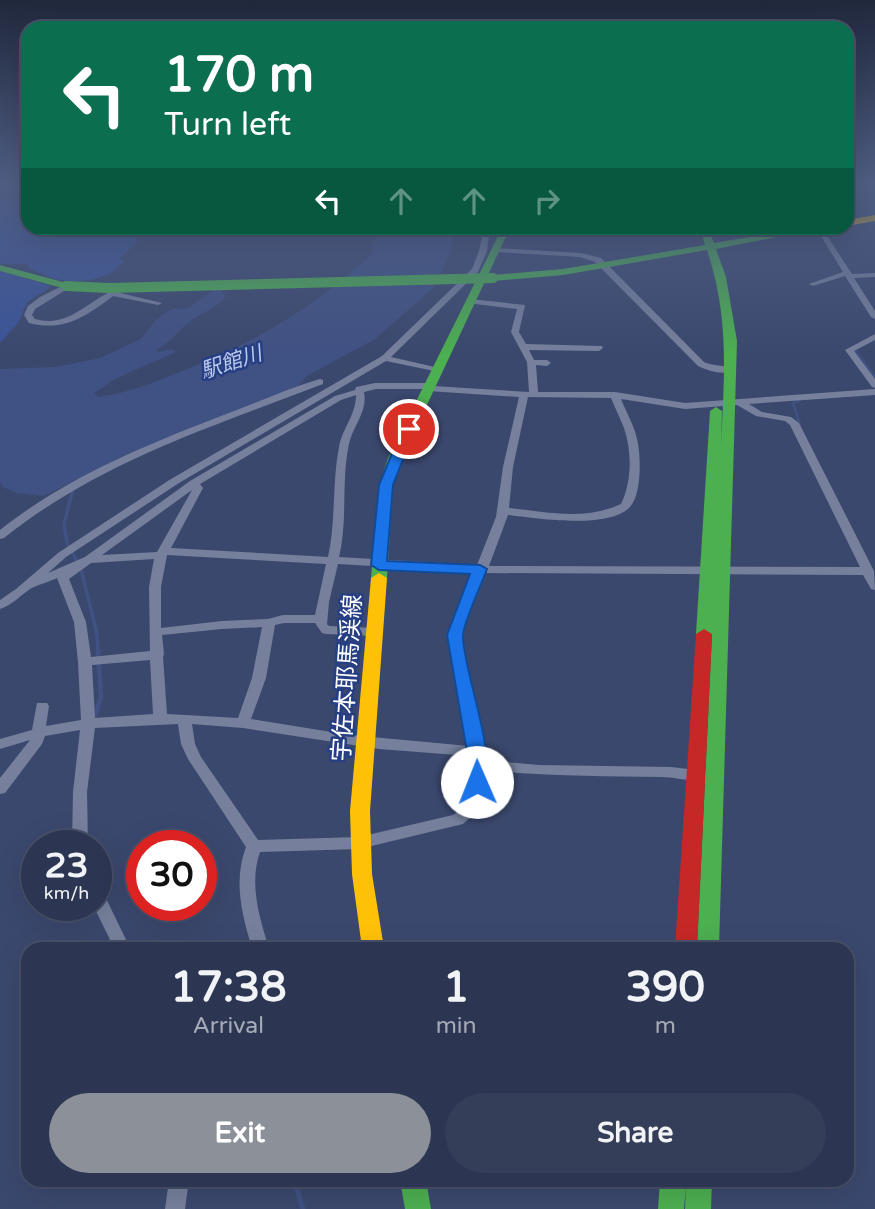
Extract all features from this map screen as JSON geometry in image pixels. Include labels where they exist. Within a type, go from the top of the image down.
[{"type":"main road","name":"宇佐本耶馬渓線","points":[[372,942],[359,842],[388,477],[470,301],[494,240]]},
{"type":"main road","points":[[702,240],[706,247]]},
{"type":"main road","points":[[686,942],[696,774],[728,402],[705,240]]},
{"type":"main road","points":[[0,268],[66,286],[109,288],[493,278],[603,265],[745,240]]},
{"type":"main road","points":[[708,942],[715,777],[715,570]]},
{"type":"main road","points":[[413,1187],[418,1209]]},
{"type":"main road","points":[[671,1209],[673,1187]]},
{"type":"main road","points":[[698,1209],[699,1187]]},
{"type":"street","points":[[0,616],[20,592],[62,555],[175,481],[385,358],[475,270],[483,251],[491,240]]},
{"type":"street","points":[[525,240],[595,258],[701,364],[725,370]]},
{"type":"street","points":[[827,240],[875,317]]},
{"type":"street","points":[[813,284],[848,274],[875,275]]},
{"type":"street","points":[[66,286],[31,309],[29,315],[32,321],[46,324],[71,320],[111,293],[158,303]]},
{"type":"street","points":[[184,719],[188,744],[195,759],[247,840],[254,846],[359,842],[445,824],[465,816],[474,807],[477,758],[455,635],[504,510],[508,467],[529,394],[531,362],[515,330],[522,307],[470,301]]},
{"type":"street","points":[[875,337],[849,350],[875,385]]},
{"type":"street","points":[[523,347],[599,348]]},
{"type":"street","points":[[385,358],[436,370]]},
{"type":"street","points":[[531,362],[547,363]]},
{"type":"street","points":[[0,536],[35,506],[101,472],[147,450],[320,382]]},
{"type":"street","points":[[80,830],[80,792],[88,725],[85,662],[78,616],[62,581],[86,560],[194,483],[305,416],[359,389],[384,385],[529,394],[615,395],[685,406],[875,392]]},
{"type":"street","points":[[359,389],[360,410],[347,433],[343,452],[338,539],[321,625],[326,630],[374,632]]},
{"type":"street","points":[[504,510],[580,518],[615,511],[625,506],[632,487],[633,449],[630,431],[615,395]]},
{"type":"street","points":[[728,402],[794,423],[875,586]]},
{"type":"street","points":[[160,720],[156,632],[157,565],[198,488],[194,483]]},
{"type":"street","points":[[0,605],[71,565],[86,560],[163,553],[480,569],[867,571]]},
{"type":"street","points":[[156,632],[222,625],[269,624],[284,619],[321,619]]},
{"type":"street","points":[[243,723],[259,678],[269,624]]},
{"type":"street","points":[[85,662],[158,654]]},
{"type":"street","points":[[0,789],[34,746],[39,733],[42,706]]},
{"type":"street","points":[[0,744],[39,733],[88,725],[184,719],[243,723],[477,758],[539,770],[696,774],[715,777]]},
{"type":"street","points":[[254,846],[247,872],[248,897],[259,942]]},
{"type":"street","points":[[109,921],[119,942]]},
{"type":"street","points":[[175,1209],[178,1187]]},
{"type":"shaded area","points":[[0,240],[138,241],[119,259],[124,261],[114,271],[87,280],[53,278],[32,270],[27,264],[0,264]]},
{"type":"shaded area","points":[[0,271],[52,286],[27,302],[18,323],[0,343]]},
{"type":"water","name":"駅館川","points":[[376,240],[453,240],[448,258],[433,288],[375,339],[307,376],[296,388],[124,456],[44,496],[17,493],[3,487],[0,482],[0,369],[56,367],[100,358],[141,339],[155,321],[171,309],[188,308],[217,288],[226,287],[222,292],[226,296],[222,300],[184,326],[170,341],[157,349],[157,352],[172,349],[176,352],[115,379],[94,393],[98,397],[110,395],[153,383],[236,348],[308,306],[372,253],[372,244]]},
{"type":"waterway","points":[[857,348],[855,351],[875,377]]},
{"type":"waterway","points":[[800,400],[793,403],[800,425]]},
{"type":"waterway","points":[[73,489],[64,524],[67,543],[81,569],[97,634],[98,653]]},
{"type":"waterway","points":[[94,718],[101,697],[98,651]]},
{"type":"waterway","points":[[296,1187],[303,1209]]},
{"type":"traffic: fast","points":[[379,578],[386,486],[395,458],[500,240]]},
{"type":"traffic: fast","points":[[708,240],[721,277],[731,341],[708,942]]},
{"type":"traffic: fast","points":[[493,278],[563,272],[747,240]]},
{"type":"traffic: fast","points":[[0,268],[66,286]]},
{"type":"traffic: fast","points":[[66,286],[109,288],[493,278]]},
{"type":"traffic: fast","points":[[704,634],[716,411]]},
{"type":"traffic: fast","points":[[414,1187],[418,1209]]},
{"type":"traffic: fast","points":[[671,1209],[673,1187]]},
{"type":"traffic: fast","points":[[698,1209],[699,1187]]},
{"type":"traffic: slow","points":[[372,942],[362,874],[360,811],[379,578]]},
{"type":"traffic: jam","points":[[686,942],[704,634]]},
{"type":"route","points":[[409,429],[386,485],[379,565],[480,569],[455,635],[477,752],[477,782]]}]
